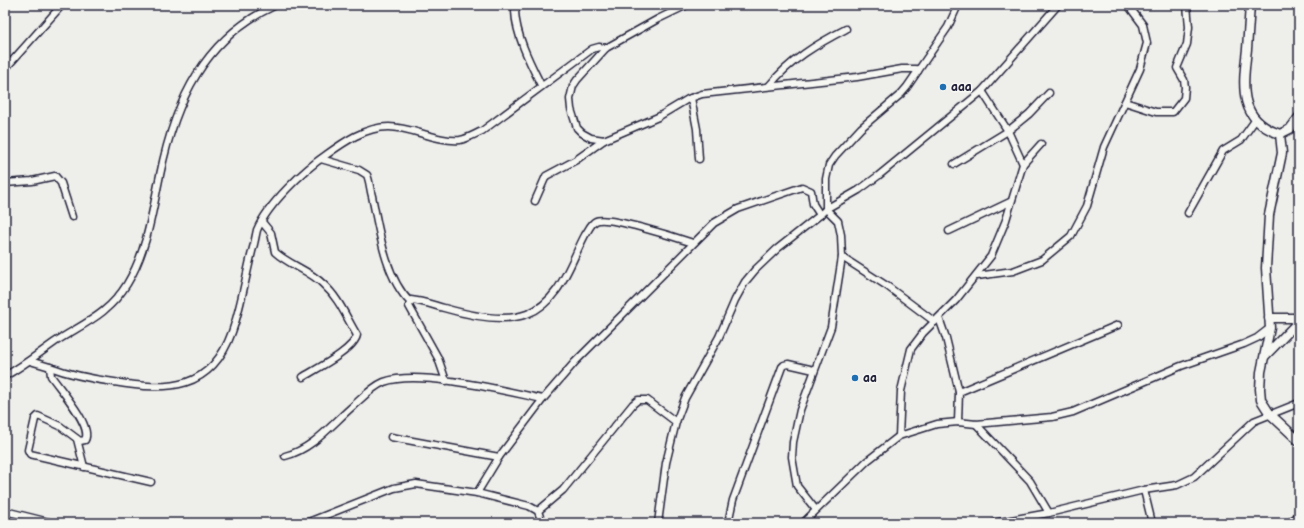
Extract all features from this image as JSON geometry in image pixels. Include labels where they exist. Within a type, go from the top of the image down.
[{"type":"street","points":[[5,68],[62,5]]},
{"type":"street","points":[[5,376],[102,314],[119,295],[140,258],[150,227],[169,138],[182,102],[193,80],[206,59],[225,40],[257,16],[276,5]]},
{"type":"street","points":[[519,5],[515,11],[520,32],[530,65],[541,85]]},
{"type":"street","points":[[604,140],[591,138],[577,128],[571,109],[570,99],[573,86],[606,48],[658,19],[687,5]]},
{"type":"street","points":[[816,510],[797,486],[792,457],[797,423],[814,370],[831,327],[842,257],[841,235],[838,221],[826,209],[826,179],[829,165],[835,156],[861,128],[901,94],[948,27],[958,5]]},
{"type":"street","points":[[658,523],[666,463],[676,422],[685,398],[719,337],[746,282],[778,249],[826,209],[859,190],[878,176],[982,91],[1058,5]]},
{"type":"street","points":[[977,276],[1013,272],[1042,260],[1072,236],[1087,206],[1104,147],[1140,69],[1147,43],[1143,25],[1128,5]]},
{"type":"street","points":[[1125,102],[1156,112],[1173,112],[1184,98],[1186,87],[1177,68],[1187,44],[1189,27],[1187,5]]},
{"type":"street","points":[[1250,5],[1243,79],[1244,97],[1256,118],[1268,130],[1280,134],[1290,129],[1299,117]]},
{"type":"street","points":[[769,86],[779,73],[798,56],[846,29]]},
{"type":"street","points":[[30,361],[72,376],[142,387],[170,387],[186,384],[206,373],[222,355],[232,332],[248,262],[258,229],[262,222],[275,202],[296,180],[321,159],[354,137],[367,131],[387,127],[406,129],[451,140],[462,140],[482,131],[541,85],[592,49],[599,47],[606,48]]},
{"type":"street","points":[[535,201],[546,176],[576,160],[604,140],[658,117],[691,98],[702,94],[877,75],[902,69],[916,69],[918,71]]},
{"type":"street","points":[[982,91],[1008,131],[1022,164]]},
{"type":"street","points":[[954,164],[1008,131],[1049,93]]},
{"type":"street","points":[[691,98],[697,129],[699,159]]},
{"type":"street","points":[[1188,213],[1223,151],[1241,140],[1256,118]]},
{"type":"street","points":[[1280,134],[1282,153],[1269,215],[1266,268],[1270,328],[1261,372],[1260,389],[1262,400],[1270,414],[1299,441]]},
{"type":"street","points":[[899,436],[901,391],[912,350],[916,341],[977,276],[991,256],[1006,220],[1022,164],[1041,144]]},
{"type":"street","points":[[321,159],[359,170],[368,175],[380,236],[398,289],[410,302],[409,306],[438,358],[446,380]]},
{"type":"street","points":[[5,183],[32,181],[56,176],[61,183],[72,217]]},
{"type":"street","points":[[477,494],[499,457],[543,399],[575,362],[714,223],[738,209],[802,187],[811,191],[813,204],[820,215]]},
{"type":"street","points":[[949,231],[1010,202]]},
{"type":"street","points":[[410,302],[411,300],[444,308],[494,317],[516,316],[529,313],[543,306],[553,296],[595,221],[614,221],[693,243]]},
{"type":"street","points":[[262,222],[271,233],[275,252],[306,270],[323,283],[336,298],[358,334],[354,343],[342,353],[303,377]]},
{"type":"street","points":[[842,257],[937,320],[946,338],[959,392],[958,422]]},
{"type":"street","points":[[1269,318],[1299,320]]},
{"type":"street","points":[[1265,356],[1299,320]]},
{"type":"street","points":[[959,392],[1118,324]]},
{"type":"street","points":[[803,523],[867,461],[899,436],[937,424],[958,422],[976,424],[1052,417],[1073,412],[1181,366],[1251,341],[1270,328]]},
{"type":"street","points":[[728,523],[733,500],[782,367],[784,364],[788,364],[814,370]]},
{"type":"street","points":[[50,368],[52,378],[87,430],[85,440],[77,439],[60,426],[38,416],[35,419],[28,452],[33,456],[84,466],[151,482]]},
{"type":"street","points":[[285,456],[303,448],[319,437],[379,384],[389,381],[446,380],[543,399]]},
{"type":"street","points":[[538,511],[563,490],[621,417],[635,402],[642,399],[647,400],[676,422]]},
{"type":"street","points":[[994,523],[1048,513],[1144,490],[1177,485],[1194,477],[1254,421],[1299,403]]},
{"type":"street","points":[[976,424],[1030,481],[1048,513]]},
{"type":"street","points":[[392,437],[499,457]]},
{"type":"street","points":[[77,439],[84,466]]},
{"type":"street","points":[[306,523],[317,521],[376,494],[405,485],[439,486],[529,506],[538,511],[542,523]]},
{"type":"street","points":[[1144,490],[1152,523]]},
{"type":"street","points":[[5,511],[53,523]]},
{"type":"street","points":[[1290,523],[1299,515]]},
{"type":"street","points":[[5,518],[8,523]]},
{"type":"place","name":"aaa","points":[[943,87]]},
{"type":"place","name":"aa","points":[[855,378]]}]
